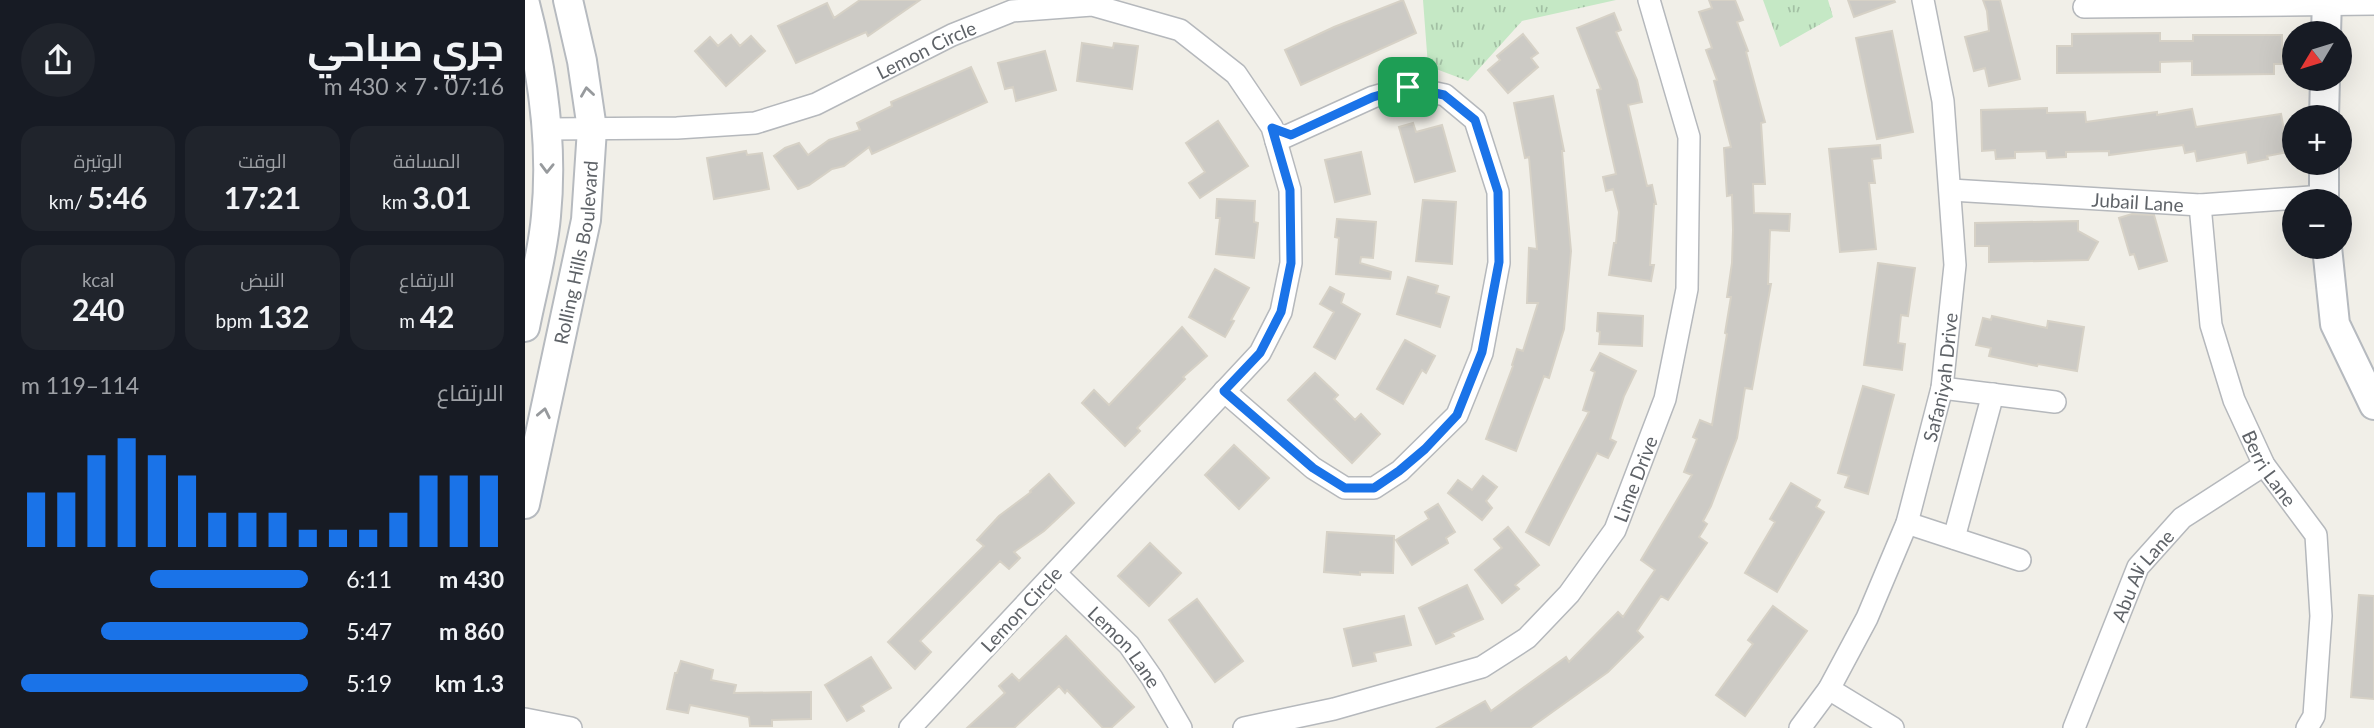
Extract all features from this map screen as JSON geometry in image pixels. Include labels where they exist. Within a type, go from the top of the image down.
[{"type":"main road","name":"Rolling Hills Boulevard","points":[[525,504],[586,220],[592,129],[582,61],[568,0]]},
{"type":"main road","points":[[2326,21],[2327,2]]},
{"type":"main road","name":"Rolling Hills Boulevard","points":[[525,4],[535,43],[548,129],[546,217],[525,327]]},
{"type":"main road","points":[[2328,259],[2335,324],[2374,405]]},
{"type":"street","name":"Lime Drive","points":[[1244,728],[1335,719],[1482,667],[1527,638],[1569,594],[1615,530],[1665,399],[1687,289],[1689,137],[1649,0]]},
{"type":"street","name":"Safaniyah Drive","points":[[1800,728],[1829,689],[1867,618],[1907,523],[1942,388],[1955,265],[1943,101],[1923,0]]},
{"type":"street","points":[[2084,7],[2144,3],[2374,4]]},
{"type":"street","name":"Lemon Circle","points":[[548,129],[677,128],[755,123],[816,104],[952,35],[1012,11],[1092,5],[1179,30],[1236,74],[1280,135],[1290,190],[1291,263],[1281,312],[1260,353],[911,728]]},
{"type":"street","points":[[1224,391],[1313,468],[1345,488],[1374,488],[1408,463],[1457,415],[1482,352],[1499,262],[1498,192],[1475,120],[1444,95],[1408,87],[1373,97],[1280,135]]},
{"type":"street","name":"Jubail Lane","points":[[1951,190],[2200,205],[2282,201]]},
{"type":"street","name":"Berri Lane","points":[[2200,205],[2211,325],[2234,400],[2264,465],[2316,535],[2321,616],[2313,716],[2307,728]]},
{"type":"street","points":[[1942,388],[2055,402]]},
{"type":"street","points":[[1954,538],[1993,394]]},
{"type":"street","name":"Abu Ali Lane","points":[[2074,728],[2138,567],[2182,518],[2264,465]]},
{"type":"street","points":[[1907,523],[2020,560]]},
{"type":"street","name":"Lemon Lane","points":[[1055,573],[1129,645],[1181,728]]},
{"type":"street","points":[[1829,689],[1893,728]]},
{"type":"street","points":[[525,719],[571,728]]},
{"type":"green space","points":[[1423,0],[1616,0],[1522,21],[1468,81],[1428,66]]},
{"type":"green space","points":[[1763,0],[1828,0],[1833,17],[1780,47]]},
{"type":"building","points":[[860,0],[920,0],[868,36],[866,32],[796,63],[778,26],[827,3],[834,18]]},
{"type":"building","points":[[1403,0],[1416,33],[1301,85],[1285,50]]},
{"type":"building","points":[[1709,0],[1735,0],[1743,20],[1737,22],[1748,51],[1746,52],[1765,122],[1761,123],[1765,184],[1753,184],[1754,213],[1790,214],[1789,231],[1770,230],[1768,284],[1771,284],[1752,389],[1745,388],[1737,438],[1703,521],[1707,524],[1699,537],[1707,543],[1668,600],[1661,596],[1637,631],[1643,637],[1608,672],[1530,728],[1437,728],[1485,701],[1491,711],[1566,657],[1569,662],[1618,612],[1623,617],[1655,570],[1641,560],[1692,475],[1684,472],[1697,439],[1693,437],[1700,420],[1712,425],[1731,297],[1727,297],[1733,230],[1732,195],[1727,196],[1724,148],[1731,147],[1714,81],[1717,80],[1706,50],[1712,48],[1699,12],[1712,8]]},
{"type":"building","points":[[1848,0],[1894,0],[1895,2],[1854,17]]},
{"type":"building","points":[[1983,0],[2000,0],[2020,79],[1989,86],[1985,68],[1974,71],[1965,37],[1989,31]]},
{"type":"building","points":[[1614,13],[1621,30],[1616,32],[1637,80],[1642,102],[1628,105],[1647,186],[1652,185],[1656,204],[1651,281],[1609,275],[1619,212],[1613,189],[1606,191],[1603,177],[1616,174],[1597,90],[1601,89],[1577,28]]},
{"type":"building","points":[[1892,31],[1913,132],[1877,139],[1856,38]]},
{"type":"building","points":[[2160,33],[2160,41],[2193,41],[2193,35],[2282,35],[2282,64],[2274,64],[2274,74],[2192,75],[2192,61],[2160,62],[2160,72],[2057,73],[2057,46],[2072,46],[2072,34]]},
{"type":"building","points":[[1523,34],[1538,53],[1531,58],[1538,67],[1508,93],[1488,70],[1500,60],[1497,56]]},
{"type":"building","points":[[731,35],[740,46],[751,36],[765,51],[726,86],[695,51],[710,37],[718,46]]},
{"type":"building","points":[[1082,43],[1113,48],[1114,43],[1138,46],[1132,89],[1077,81]]},
{"type":"building","points":[[1045,51],[1056,90],[1016,101],[1013,87],[1005,89],[998,63]]},
{"type":"building","points":[[971,67],[987,102],[872,154],[869,147],[844,166],[832,169],[809,185],[798,189],[774,156],[799,143],[808,155],[829,140],[860,130],[857,123],[892,106],[891,102]]},
{"type":"building","points":[[1553,96],[1564,151],[1571,251],[1564,329],[1549,378],[1544,376],[1516,451],[1486,439],[1517,349],[1523,351],[1538,303],[1527,303],[1529,248],[1537,249],[1529,157],[1525,158],[1514,103]]},
{"type":"building","points":[[2047,108],[2047,113],[2085,112],[2086,122],[2192,109],[2196,127],[2281,114],[2282,153],[2248,163],[2246,152],[2197,161],[2195,151],[2185,153],[2183,145],[2109,155],[2109,151],[2066,152],[2066,157],[2047,158],[2046,151],[2015,152],[2015,158],[1996,159],[1995,150],[1982,151],[1981,110]]},
{"type":"building","points":[[1218,121],[1248,166],[1200,198],[1189,183],[1205,172],[1186,143]]},
{"type":"building","points":[[1413,123],[1416,132],[1442,125],[1455,171],[1415,182],[1399,127]]},
{"type":"building","points":[[1880,145],[1881,158],[1872,159],[1875,183],[1869,183],[1876,249],[1840,252],[1829,149]]},
{"type":"building","points":[[746,151],[747,155],[762,153],[769,189],[714,199],[707,158]]},
{"type":"building","points":[[1361,152],[1370,194],[1335,202],[1325,160]]},
{"type":"building","points":[[1217,199],[1255,201],[1254,222],[1258,223],[1254,258],[1216,254],[1220,218],[1216,218]]},
{"type":"building","points":[[1423,200],[1456,202],[1452,264],[1416,261]]},
{"type":"building","points":[[2132,214],[2154,215],[2167,261],[2139,269],[2134,254],[2130,255],[2119,218]]},
{"type":"building","points":[[1337,219],[1376,222],[1373,258],[1361,257],[1360,263],[1391,272],[1390,279],[1336,274],[1339,238],[1335,237]]},
{"type":"building","points":[[2078,221],[2078,231],[2098,242],[2088,260],[1989,262],[1989,246],[1975,246],[1975,223]]},
{"type":"building","points":[[1878,263],[1915,268],[1908,316],[1901,315],[1898,343],[1905,344],[1902,370],[1864,365]]},
{"type":"building","points":[[1215,269],[1249,288],[1225,337],[1189,317]]},
{"type":"building","points":[[1408,277],[1438,286],[1436,293],[1449,297],[1440,327],[1397,314]]},
{"type":"building","points":[[1330,287],[1344,294],[1341,303],[1360,314],[1335,359],[1314,347],[1334,312],[1320,304]]},
{"type":"building","points":[[1598,313],[1643,316],[1642,346],[1599,344]]},
{"type":"building","points":[[1992,316],[2047,328],[2048,321],[2084,327],[2077,371],[1989,356],[1991,348],[1976,345],[1983,318],[1991,320]]},
{"type":"building","points":[[1182,327],[1207,356],[1183,377],[1185,379],[1137,428],[1140,431],[1125,446],[1082,403],[1094,390],[1109,405]]},
{"type":"building","points":[[1405,340],[1435,356],[1426,373],[1422,370],[1403,404],[1377,389]]},
{"type":"building","points":[[1600,353],[1636,371],[1624,396],[1610,439],[1616,442],[1608,458],[1597,453],[1549,545],[1526,532],[1589,412],[1583,410],[1595,372],[1591,370]]},
{"type":"building","points":[[1315,373],[1338,395],[1334,399],[1355,420],[1361,414],[1380,434],[1352,463],[1288,400]]},
{"type":"building","points":[[1863,386],[1894,395],[1868,494],[1845,487],[1849,476],[1838,473]]},
{"type":"building","points":[[1234,445],[1269,478],[1239,509],[1205,475]]},
{"type":"building","points":[[1049,474],[1074,503],[1044,531],[1014,552],[1020,558],[1009,569],[1000,561],[920,641],[931,652],[915,669],[888,642],[984,546],[977,540],[999,516],[1031,492]]},
{"type":"building","points":[[1483,476],[1497,487],[1486,501],[1492,508],[1482,520],[1448,493],[1458,480],[1472,490]]},
{"type":"building","points":[[1791,483],[1820,500],[1816,507],[1824,512],[1777,592],[1745,573],[1775,522],[1770,519]]},
{"type":"building","points":[[1438,504],[1455,532],[1446,538],[1448,543],[1412,565],[1396,540],[1429,519],[1425,512]]},
{"type":"building","points":[[1508,527],[1539,565],[1515,585],[1519,589],[1502,603],[1475,570],[1502,548],[1494,539]]},
{"type":"building","points":[[1327,532],[1394,536],[1393,573],[1360,572],[1360,575],[1324,572]]},
{"type":"building","points":[[1150,543],[1181,573],[1149,606],[1118,576]]},
{"type":"building","points":[[1467,585],[1483,619],[1452,633],[1454,636],[1436,644],[1419,608]]},
{"type":"building","points":[[2359,595],[2374,596],[2374,699],[2351,697]]},
{"type":"building","points":[[1197,599],[1243,661],[1215,682],[1169,620]]},
{"type":"building","points":[[1773,606],[1807,631],[1745,716],[1716,695],[1753,644],[1748,640]]},
{"type":"building","points":[[1404,616],[1411,645],[1374,653],[1376,661],[1353,666],[1344,629]]},
{"type":"building","points":[[1066,636],[1134,707],[1111,728],[1103,728],[1067,690],[1065,693],[1059,686],[1014,728],[967,728],[1005,693],[999,686],[1012,674],[1019,681]]},
{"type":"building","points":[[871,657],[891,688],[861,706],[864,711],[847,721],[825,685]]},
{"type":"building","points":[[681,661],[713,670],[711,680],[736,685],[734,693],[811,692],[811,719],[772,720],[772,726],[750,726],[749,717],[690,705],[688,713],[667,709],[675,673]]},
{"type":"route","points":[[1408,87],[1444,95],[1475,120],[1498,192],[1499,262],[1482,352],[1457,415],[1425,449],[1374,488],[1345,488],[1313,468],[1224,391],[1260,353],[1281,312],[1291,263],[1290,190],[1272,128],[1291,135],[1373,97],[1408,87]]}]
